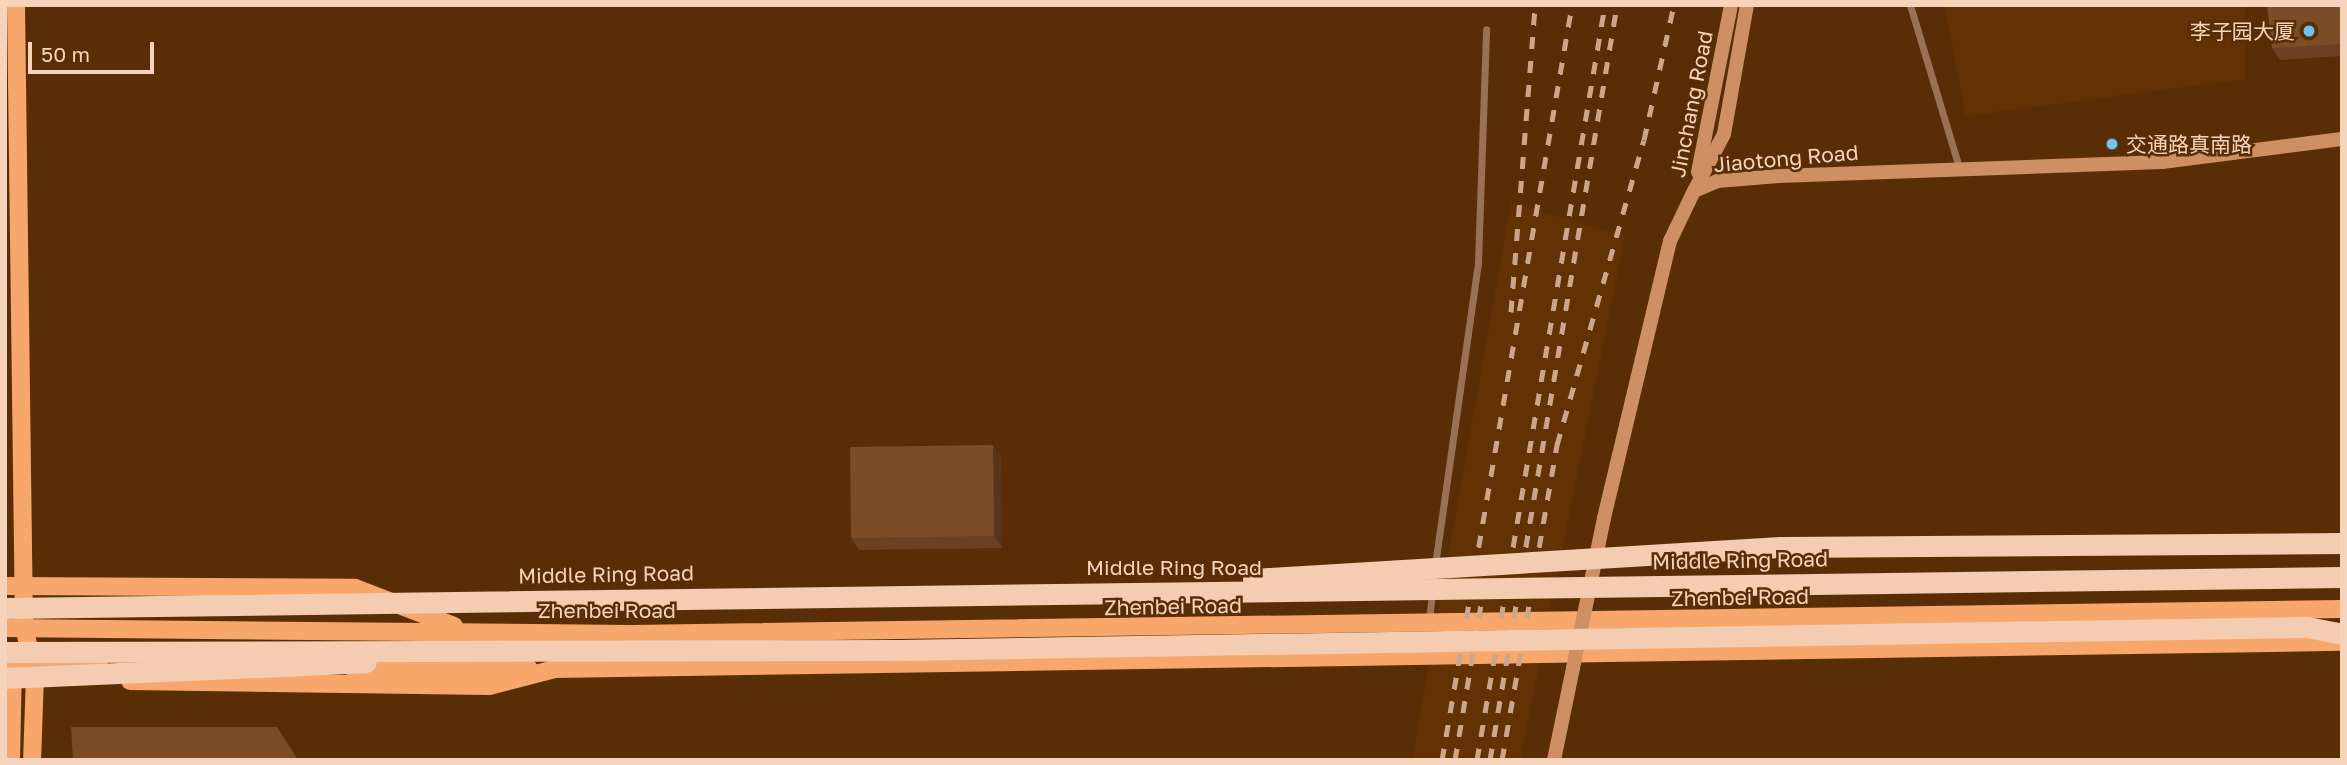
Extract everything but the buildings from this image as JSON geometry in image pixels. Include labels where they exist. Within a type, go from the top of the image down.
[{"type":"highway","points":[[1097,591],[1781,547],[2334,542]]},
{"type":"highway","name":"Middle Ring Road","points":[[5,608],[1097,591],[2342,577]]},
{"type":"highway","points":[[2307,627],[2342,634]]},
{"type":"highway","points":[[5,652],[522,653],[2342,627]]},
{"type":"highway","points":[[8,678],[522,653]]},
{"type":"main road","points":[[16,5],[14,585],[33,670],[32,760]]},
{"type":"main road","name":"Jinchang Road","points":[[1694,191],[1731,5]]},
{"type":"main road","name":"Jinchang Road","points":[[1694,191],[1724,134],[1747,5]]},
{"type":"main road","name":"Jiaotong Road","points":[[1554,760],[1604,518],[1670,241],[1694,191],[1717,181],[1959,167],[2162,162],[2342,139]]},
{"type":"main road","points":[[14,585],[355,588],[467,632]]},
{"type":"main road","name":"Zhenbei Road","points":[[5,628],[24,626],[467,632],[1429,625],[2342,609]]},
{"type":"main road","points":[[5,637],[12,760]]},
{"type":"main road","points":[[8,678],[33,670],[555,669],[2342,642]]},
{"type":"lane","points":[[1910,5],[1959,167]]},
{"type":"lane","points":[[1429,625],[1440,500],[1478,262],[1486,29]]},
{"type":"shaded area","points":[[1944,5],[2245,5],[2245,79],[1966,116]]},
{"type":"shaded area","points":[[1511,203],[1625,236],[1520,760],[1412,760]]},
{"type":"railway","points":[[1511,312],[1535,5]]},
{"type":"railway","points":[[1442,760],[1572,5]]},
{"type":"railway","points":[[1477,760],[1605,5]]},
{"type":"railway","points":[[1490,760],[1617,5]]},
{"type":"railway","points":[[1502,760],[1557,445],[1644,140],[1674,5]]},
{"type":"railway","points":[[1455,760],[1487,568]]},
{"type":"place","name":"李子园大厦","points":[[2309,31]]},
{"type":"place","name":"交通路真南路","points":[[2112,144]]}]
